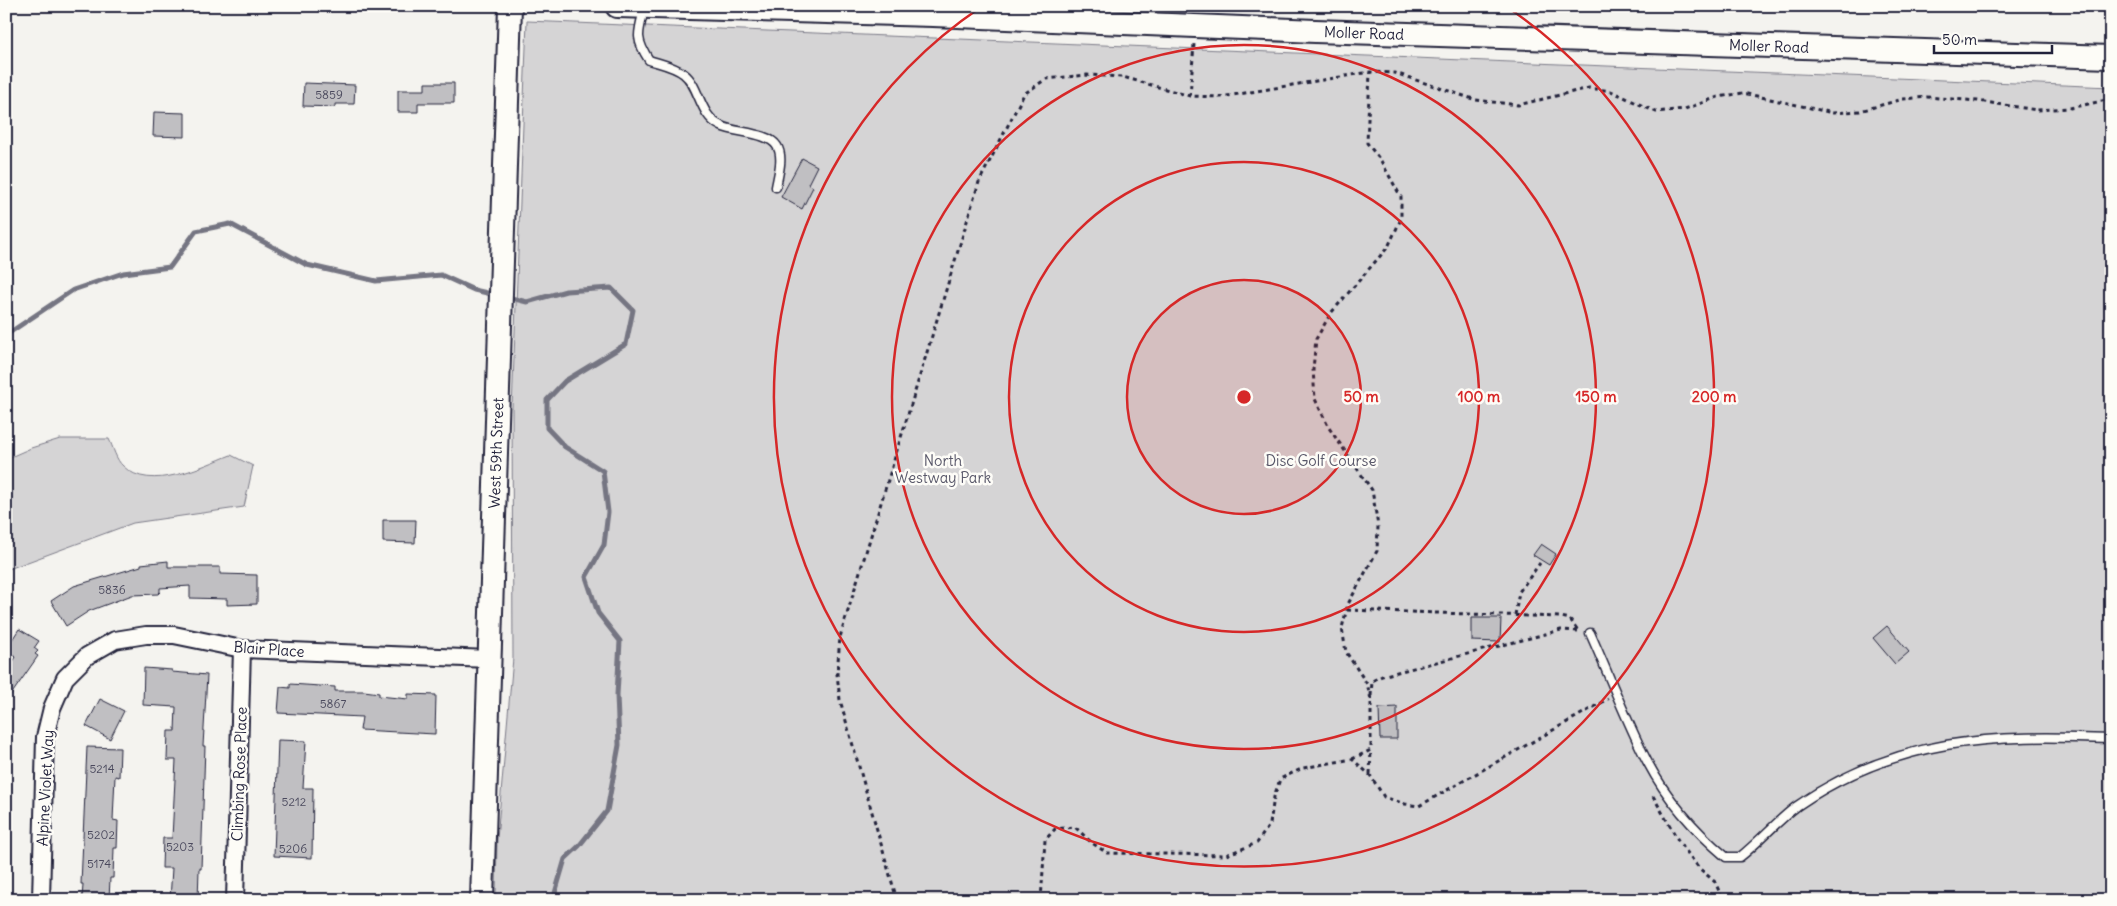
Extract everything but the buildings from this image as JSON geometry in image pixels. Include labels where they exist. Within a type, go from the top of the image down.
[{"type":"street","name":"West 59th Street","points":[[482,900],[510,6]]},
{"type":"street","name":"Moller Road","points":[[620,6],[933,15],[1196,27],[2111,58]]},
{"type":"street","name":"Blair Place","points":[[65,678],[87,656],[115,640],[146,635],[174,636],[242,649],[489,659]]},
{"type":"street","name":"Climbing Rose Place","points":[[235,900],[242,649]]},
{"type":"street","name":"Alpine Violet Way","points":[[41,900],[45,737],[52,708],[65,678]]},
{"type":"lane","points":[[645,7],[638,34],[639,44],[649,60],[672,67],[686,74],[708,116],[720,126],[769,139],[777,146],[781,157],[776,187]]},
{"type":"lane","points":[[1590,633],[1648,763],[1675,803],[1694,826],[1726,857],[1740,857],[1796,807],[1839,780],[1892,757],[1922,749],[1979,739],[2046,736],[2111,739]]},
{"type":"path","points":[[1190,96],[1196,27]]},
{"type":"path","points":[[1370,72],[1367,143],[1381,161],[1401,197],[1401,219],[1388,247],[1331,313],[1316,339],[1313,369],[1315,400],[1328,428],[1372,490],[1378,526],[1377,551],[1347,610],[1342,628],[1346,652],[1367,684],[1371,699]]},
{"type":"path","points":[[898,900],[840,700],[837,674],[840,637],[979,182],[1024,94],[1046,79],[1087,75],[1123,77],[1190,96],[1221,97],[1370,72],[1396,72],[1476,100],[1518,105],[1588,88],[1611,91],[1656,112],[1685,109],[1718,97],[1743,93],[1833,113],[1860,111],[1903,99],[1927,97],[1978,101],[2037,110],[2070,108],[2111,99]]},
{"type":"path","points":[[1515,615],[1519,592],[1540,563]]},
{"type":"path","points":[[1347,610],[1515,615],[1570,619],[1582,639]]},
{"type":"path","points":[[1370,775],[1372,681],[1382,676],[1561,630],[1578,630]]},
{"type":"path","points":[[1604,690],[1612,708]]},
{"type":"path","points":[[1352,759],[1370,775],[1384,796],[1405,804],[1420,806],[1608,699]]},
{"type":"path","points":[[1042,900],[1045,840],[1055,829],[1075,827],[1107,853],[1226,855],[1257,843],[1270,824],[1274,797],[1280,779],[1303,768],[1352,759],[1371,750]]},
{"type":"path","points":[[1650,791],[1679,842],[1699,868],[1715,882],[1723,900]]},
{"type":"green space","name":"North Westway Park","points":[[527,21],[2111,87],[2111,900],[496,900],[497,839],[513,658],[512,409]]},
{"type":"green space","points":[[60,439],[109,439],[123,466],[134,474],[147,477],[176,475],[231,455],[253,466],[244,507],[133,523],[6,570],[6,459],[31,448]]},
{"type":"waterway","points":[[6,335],[73,290],[123,273],[170,267],[196,231],[230,224],[307,265],[376,281],[441,275],[474,290],[496,295]]},
{"type":"waterway","points":[[507,297],[527,302],[566,291],[611,288],[633,310],[626,344],[565,381],[547,400],[547,428],[565,447],[603,471],[608,512],[604,545],[586,577],[598,613],[620,641],[617,695],[619,745],[607,811],[579,846],[565,859],[553,900]]},
{"type":"park label","name":"Disc Golf Course","points":[[1321,460]]}]
